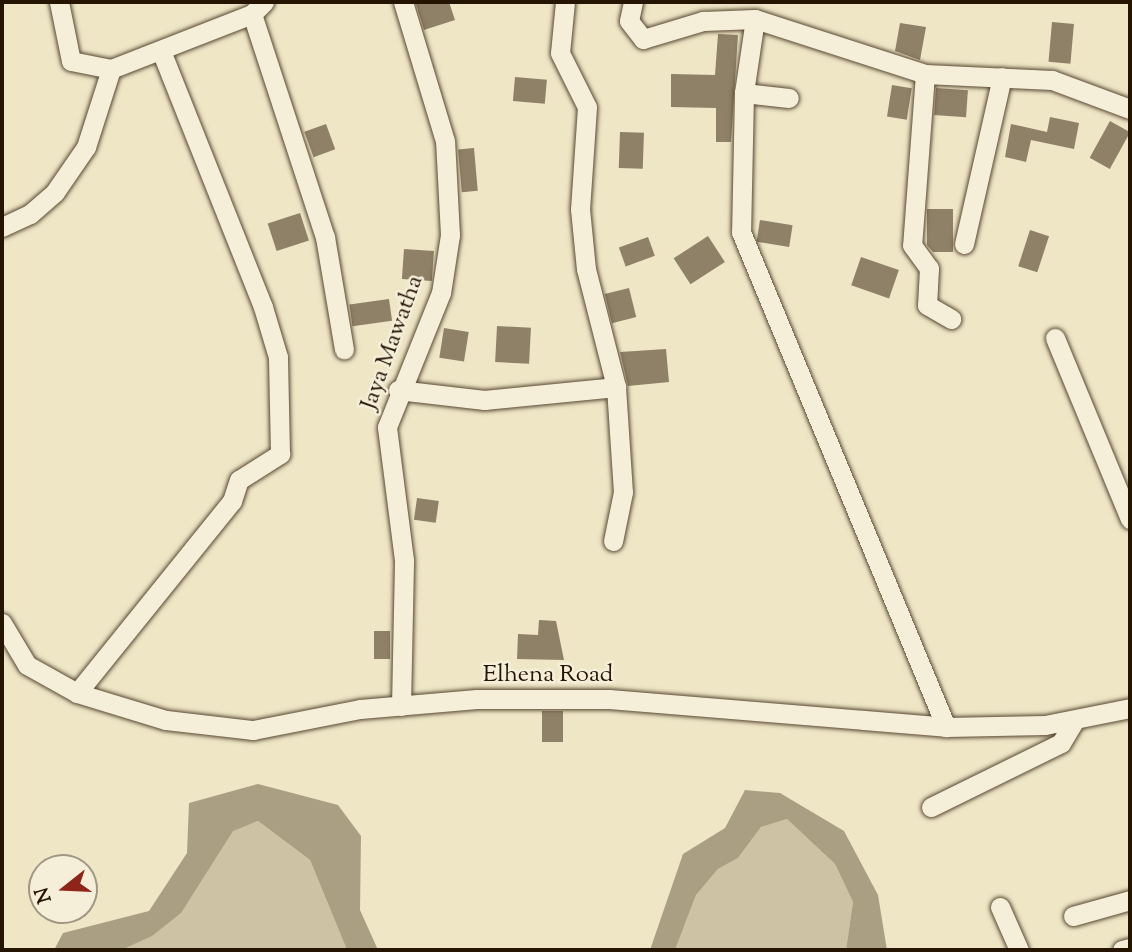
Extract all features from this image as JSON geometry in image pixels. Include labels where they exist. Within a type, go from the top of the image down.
[{"type":"street","points":[[60,2],[71,61],[111,69],[161,51],[258,8],[325,237],[344,349]]},
{"type":"street","name":"Jaya Mawatha","points":[[401,706],[404,560],[387,427],[398,390],[441,293],[450,235],[445,141],[403,2]]},
{"type":"street","points":[[565,2],[559,52],[587,107],[580,209],[586,269],[617,387],[623,492],[613,541]]},
{"type":"street","points":[[632,2],[629,21],[643,38],[703,21],[755,19],[925,74],[1052,80],[1130,109]]},
{"type":"street","points":[[755,19],[744,93],[741,232],[946,727]]},
{"type":"street","points":[[77,693],[232,501],[239,480],[280,454],[278,357],[267,319],[161,51]]},
{"type":"street","points":[[2,227],[30,214],[55,192],[86,147],[111,69]]},
{"type":"street","points":[[925,74],[912,245],[929,268],[927,305],[951,319]]},
{"type":"street","points":[[964,244],[1002,77]]},
{"type":"street","points":[[744,93],[789,98]]},
{"type":"street","points":[[1055,338],[1130,519]]},
{"type":"street","points":[[398,390],[484,400],[617,387]]},
{"type":"street","name":"Elhena Road","points":[[2,623],[27,665],[77,693],[166,720],[253,730],[401,706],[609,699],[946,727],[1075,720],[1130,708]]},
{"type":"street","points":[[931,807],[1061,743],[1075,720]]},
{"type":"street","points":[[1073,916],[1130,900]]},
{"type":"street","points":[[1000,907],[1019,950]]},
{"type":"street","points":[[1122,950],[1130,948]]},
{"type":"shaded area","points":[[258,784],[338,805],[361,836],[360,910],[378,950],[347,950],[310,860],[258,821],[233,831],[181,913],[152,936],[121,950],[54,950],[63,933],[149,911],[187,853],[189,803]]},
{"type":"shaded area","points":[[745,790],[780,793],[844,831],[878,895],[887,950],[846,950],[853,902],[835,864],[787,819],[761,827],[738,858],[718,869],[696,895],[675,950],[650,950],[683,854],[725,828]]},
{"type":"shaded area","points":[[787,819],[835,864],[853,902],[846,950],[675,950],[696,895],[718,869],[738,858],[761,827]]},
{"type":"shaded area","points":[[258,821],[310,860],[347,950],[121,950],[180,913],[233,830]]},
{"type":"building","points":[[449,2],[455,20],[424,30],[416,4]]},
{"type":"building","points":[[1052,22],[1074,24],[1070,64],[1049,62]]},
{"type":"building","points":[[900,23],[926,27],[920,60],[895,51]]},
{"type":"building","points":[[718,34],[738,35],[731,142],[716,142],[716,108],[671,107],[671,74],[715,75]]},
{"type":"building","points":[[515,77],[547,80],[545,104],[513,101]]},
{"type":"building","points":[[892,85],[912,88],[907,120],[887,117]]},
{"type":"building","points":[[936,88],[968,90],[966,117],[934,115]]},
{"type":"building","points":[[1050,117],[1079,123],[1074,149],[1031,140],[1026,162],[1005,157],[1011,124],[1047,132]]},
{"type":"building","points":[[1110,121],[1130,132],[1110,169],[1090,158]]},
{"type":"building","points":[[326,124],[335,149],[314,157],[304,132]]},
{"type":"building","points":[[620,132],[644,133],[643,169],[619,168]]},
{"type":"building","points":[[474,148],[478,191],[462,192],[458,149]]},
{"type":"building","points":[[927,209],[953,209],[953,252],[933,252],[927,245]]},
{"type":"building","points":[[300,213],[309,241],[277,251],[268,224]]},
{"type":"building","points":[[760,220],[793,225],[789,247],[757,242]]},
{"type":"building","points":[[1030,230],[1049,236],[1037,272],[1018,266]]},
{"type":"building","points":[[708,236],[725,262],[690,284],[674,258]]},
{"type":"building","points":[[648,237],[655,256],[626,266],[619,248]]},
{"type":"building","points":[[404,249],[434,251],[432,281],[402,279]]},
{"type":"building","points":[[861,257],[899,270],[889,298],[851,285]]},
{"type":"building","points":[[629,288],[636,317],[612,323],[605,294]]},
{"type":"building","points":[[389,299],[392,321],[352,326],[349,305]]},
{"type":"building","points":[[497,326],[531,328],[529,364],[495,362]]},
{"type":"building","points":[[444,328],[469,332],[464,362],[439,358]]},
{"type":"building","points":[[666,349],[669,382],[628,386],[620,352]]},
{"type":"building","points":[[417,498],[439,501],[436,523],[414,520]]},
{"type":"building","points":[[539,620],[556,621],[564,660],[517,659],[518,634],[538,635]]},
{"type":"building","points":[[374,631],[390,631],[390,659],[374,659]]},
{"type":"building","points":[[542,711],[563,711],[563,742],[542,742]]}]
